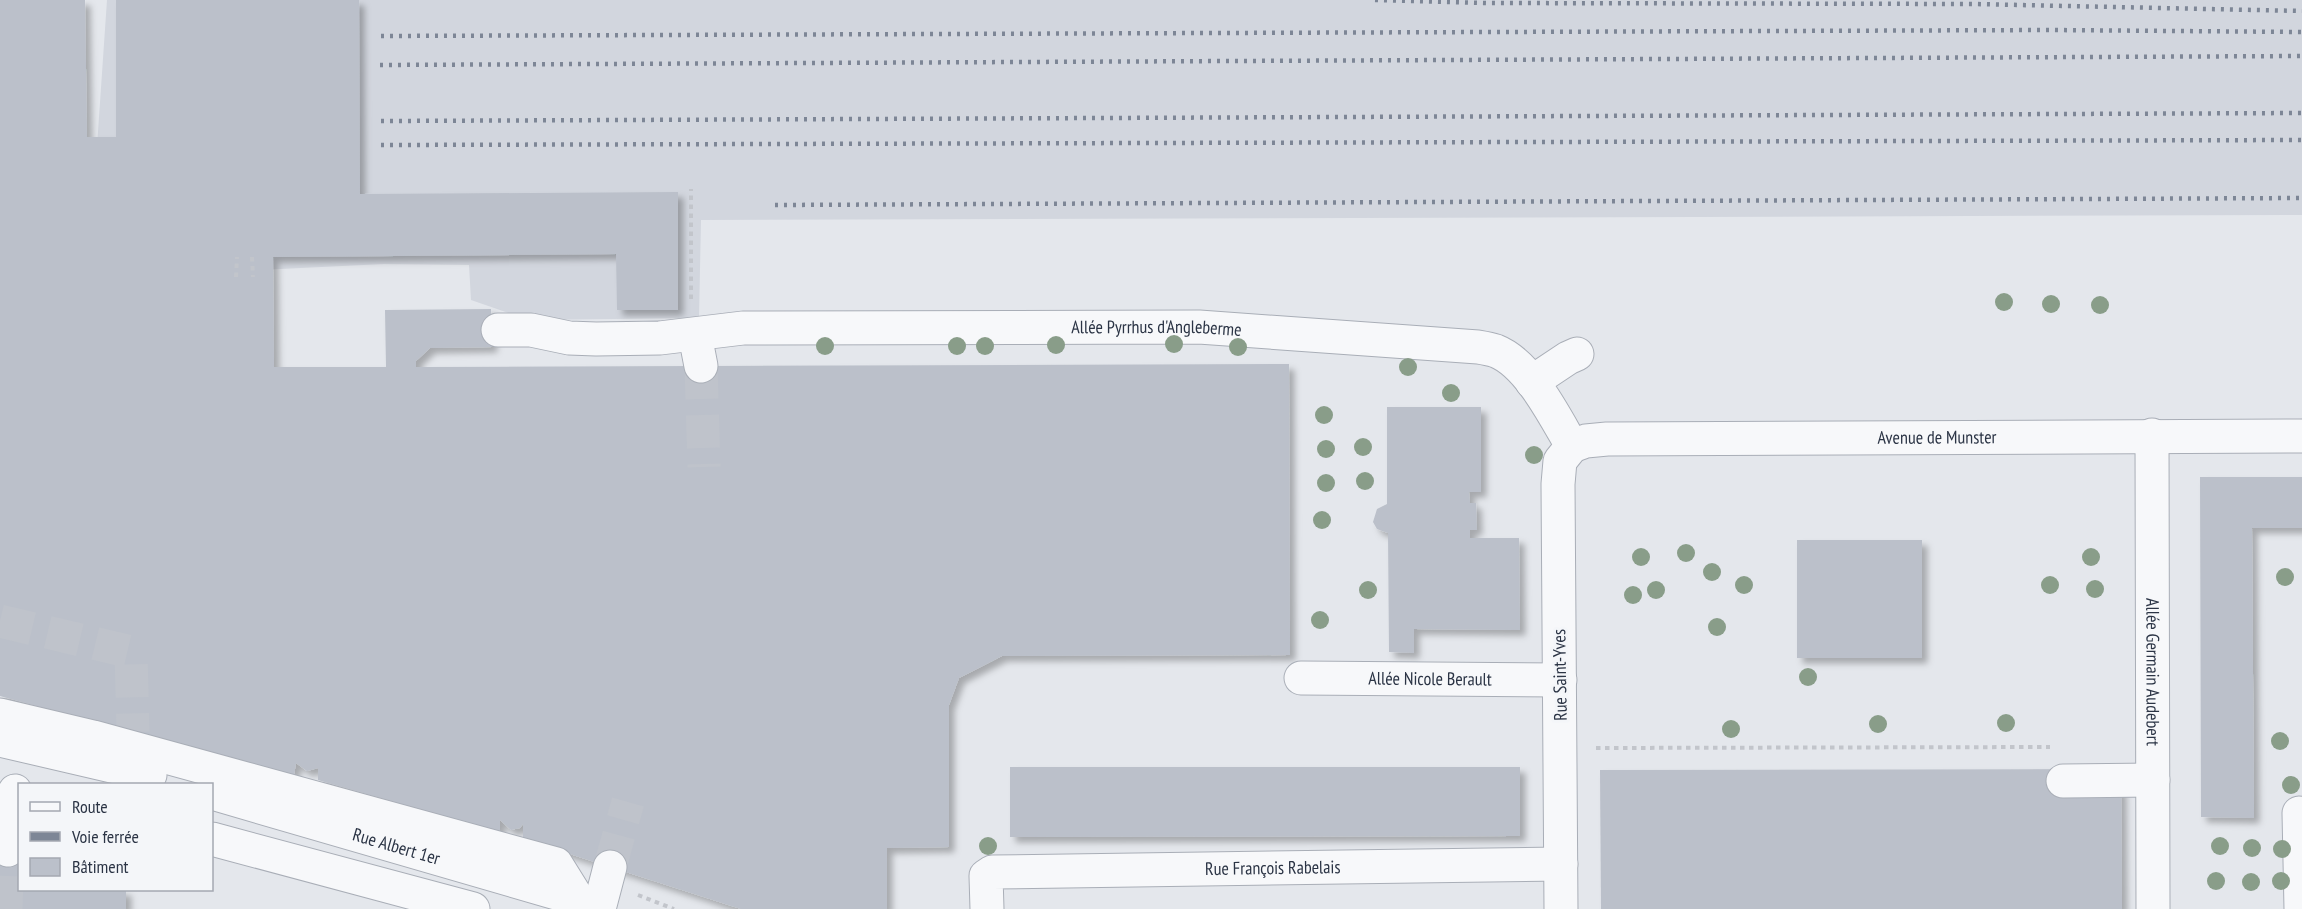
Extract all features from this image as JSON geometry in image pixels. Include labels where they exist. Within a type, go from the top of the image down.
[{"type":"street","name":"Allée Pyrrhus d'Angleberme","points":[[498,330],[531,330],[569,338],[660,338],[698,351],[743,328],[1199,327],[1478,346],[1498,352],[1513,362],[1532,382],[1552,410],[1572,446]]},
{"type":"street","points":[[1532,382],[1577,354]]},
{"type":"street","name":"Allée Germain Audebert","points":[[2152,435],[2153,909]]},
{"type":"street","name":"Avenue de Munster","points":[[1572,446],[1587,441],[1607,439],[2302,436]]},
{"type":"street","name":"Rue Saint-Yves","points":[[1562,909],[1558,484],[1560,461],[1572,446]]},
{"type":"street","name":"Allée Nicole Berault","points":[[1301,678],[1560,680]]},
{"type":"street","points":[[0,715],[92,741],[180,783]]},
{"type":"street","points":[[0,740],[92,741]]},
{"type":"street","points":[[0,758],[43,768],[92,741]]},
{"type":"street","points":[[129,758],[556,864],[584,909]]},
{"type":"street","points":[[2063,781],[2153,780]]},
{"type":"street","name":"Rue Albert 1er","points":[[213,793],[563,895],[577,909]]},
{"type":"street","points":[[2299,813],[2301,909]]},
{"type":"street","points":[[213,839],[473,909]]},
{"type":"street","name":"Rue François Rabelais","points":[[987,909],[986,876],[992,872],[1561,864]]},
{"type":"street","points":[[599,909],[610,867]]},
{"type":"path","points":[[691,189],[691,321],[698,351]]},
{"type":"path","points":[[236,277],[237,257]]},
{"type":"path","points":[[252,257],[253,277]]},
{"type":"path","points":[[1561,748],[2061,747]]},
{"type":"shaded area","points":[[107,0],[2302,0],[2302,215],[701,220],[699,318],[529,320],[471,300],[469,265],[384,264],[88,278]]},
{"type":"building","points":[[0,0],[85,0],[87,137],[116,137],[116,0],[359,0],[360,194],[678,192],[678,310],[617,310],[616,254],[273,257],[274,367],[386,367],[385,310],[491,309],[492,347],[430,348],[416,361],[416,367],[1289,364],[1290,655],[1002,656],[959,678],[949,705],[949,847],[887,848],[887,909],[741,909],[523,839],[523,824],[520,828],[511,830],[500,820],[500,832],[318,780],[318,768],[307,771],[296,763],[294,775],[0,696]]},
{"type":"building","points":[[1387,407],[1481,407],[1481,492],[1469,492],[1470,503],[1476,503],[1477,530],[1470,530],[1470,538],[1519,538],[1520,630],[1414,629],[1414,653],[1389,652],[1388,533],[1377,529],[1373,522],[1377,509],[1387,504]]},
{"type":"building","points":[[2200,477],[2302,477],[2302,528],[2252,528],[2254,818],[2201,817]]},
{"type":"building","points":[[1797,540],[1922,540],[1922,658],[1797,658]]},
{"type":"building","points":[[1010,767],[1520,767],[1520,836],[1010,837]]},
{"type":"building","points":[[2121,769],[2122,909],[1601,909],[1600,770]]},
{"type":"building","points":[[0,849],[18,851],[18,891],[126,891],[126,909],[0,909]]},
{"type":"tunnel","points":[[701,366],[704,467]]},
{"type":"tunnel","points":[[0,621],[131,652],[133,732]]},
{"type":"tunnel","points":[[610,867],[628,802]]},
{"type":"tunnel","points":[[6,909],[8,850]]},
{"type":"railway","points":[[1375,0],[1487,3],[1973,4],[2302,11]]},
{"type":"railway","points":[[381,36],[2050,30],[2302,32]]},
{"type":"railway","points":[[380,65],[2302,56]]},
{"type":"railway","points":[[381,121],[2302,113]]},
{"type":"railway","points":[[381,145],[2302,140]]},
{"type":"railway","points":[[775,205],[2302,198]]}]
